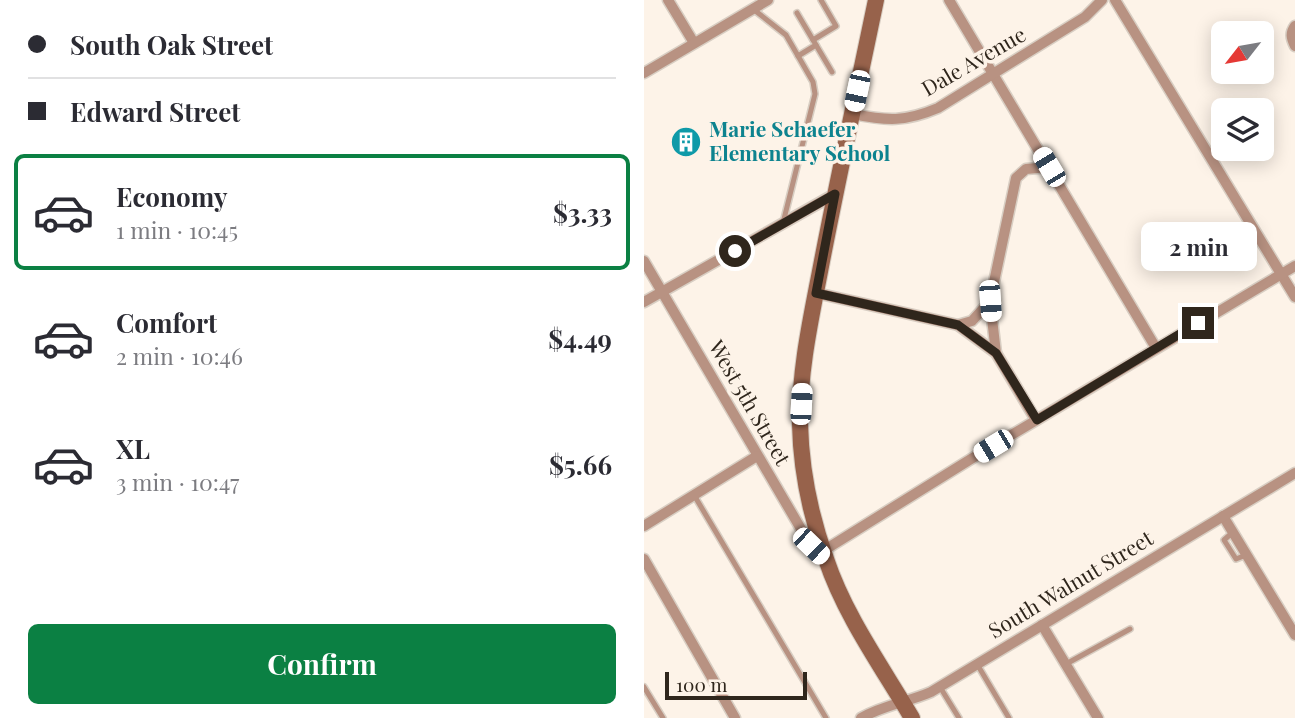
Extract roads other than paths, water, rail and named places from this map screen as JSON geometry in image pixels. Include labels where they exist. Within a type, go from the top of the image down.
[{"type":"main road","points":[[876,0],[805,351],[800,424],[811,505],[825,556],[847,607],[912,718]]},
{"type":"street","points":[[668,0],[694,43]]},
{"type":"street","points":[[949,0],[1156,348]]},
{"type":"street","name":"Dale Avenue","points":[[853,114],[881,120],[899,120],[938,108],[1085,17],[1102,0]]},
{"type":"street","points":[[1115,0],[1295,297]]},
{"type":"street","points":[[644,73],[760,3]]},
{"type":"street","points":[[1295,26],[1291,38],[1295,46]]},
{"type":"street","points":[[996,353],[990,301],[1016,178],[1026,169],[1049,167]]},
{"type":"street","points":[[644,302],[835,194]]},
{"type":"street","name":"West 5th Street","points":[[644,261],[811,546],[825,556]]},
{"type":"street","points":[[825,556],[1037,420],[1295,266]]},
{"type":"street","points":[[816,293],[958,325],[996,353],[1037,420]]},
{"type":"street","points":[[958,325],[972,321],[990,301]]},
{"type":"street","points":[[646,521],[757,456]]},
{"type":"street","name":"South Walnut Street","points":[[861,718],[886,705],[916,698],[940,687],[1295,473]]},
{"type":"street","points":[[1223,516],[1295,635]]},
{"type":"street","points":[[644,559],[735,718]]},
{"type":"street","points":[[1042,625],[1098,718]]},
{"type":"lane","points":[[798,56],[836,26],[821,0]]},
{"type":"lane","points":[[760,3],[786,35],[813,82],[815,94],[783,224]]},
{"type":"lane","points":[[797,13],[832,72]]},
{"type":"lane","points":[[694,495],[826,718]]},
{"type":"lane","points":[[1066,664],[1130,629]]},
{"type":"lane","points":[[977,664],[1009,718]]},
{"type":"lane","points":[[644,687],[663,718]]},
{"type":"lane","points":[[940,687],[959,718]]},
{"type":"place","name":"Marie Schaefer Elementary School","points":[[686,142]]}]
